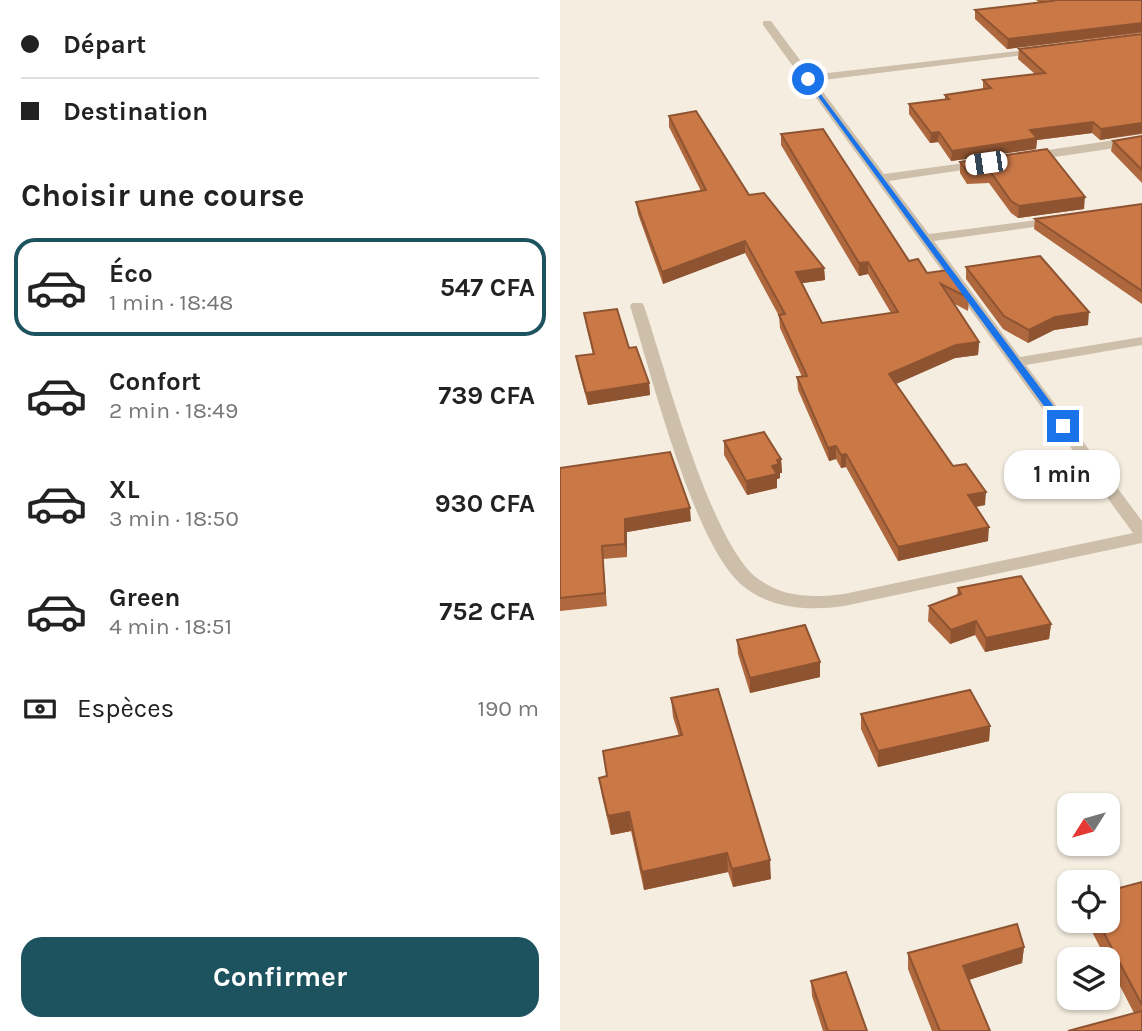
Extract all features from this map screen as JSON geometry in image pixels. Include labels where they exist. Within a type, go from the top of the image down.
[{"type":"street","points":[[637,306],[713,530],[735,568],[755,586],[784,599],[811,605],[1142,535],[767,23]]},
{"type":"street","points":[[808,79],[1049,49]]},
{"type":"street","points":[[1018,158],[1142,140]]},
{"type":"street","points":[[881,178],[991,162]]},
{"type":"street","points":[[926,238],[1074,217]]},
{"type":"street","points":[[1017,362],[1142,341]]},
{"type":"building","points":[[1050,0],[1142,0],[1142,23],[1008,39],[975,10],[1052,1]]},
{"type":"building","points":[[1142,34],[1142,123],[1101,129],[1093,122],[1030,130],[1037,138],[952,151],[939,132],[931,133],[909,104],[949,99],[945,95],[991,88],[983,80],[1045,73],[1019,49]]},
{"type":"building","points":[[696,111],[749,195],[764,193],[824,268],[796,272],[822,323],[898,312],[868,262],[859,263],[781,134],[823,129],[909,261],[918,259],[927,273],[948,270],[969,298],[941,284],[979,342],[956,345],[889,374],[953,466],[966,464],[986,492],[968,495],[989,527],[898,547],[846,454],[841,455],[836,446],[828,448],[797,377],[807,376],[779,315],[785,314],[745,241],[662,272],[636,202],[706,190],[669,116]]},
{"type":"building","points":[[1142,136],[1142,170],[1113,141]]},
{"type":"building","points":[[1047,149],[1085,197],[1019,206],[1011,201],[990,171],[968,173],[960,162]]},
{"type":"building","points":[[1142,204],[1142,291],[1035,219]]},
{"type":"building","points":[[1040,256],[1089,312],[1055,317],[1029,330],[1004,316],[966,267]]},
{"type":"building","points":[[617,309],[629,348],[636,347],[649,383],[586,393],[576,356],[594,354],[584,313]]},
{"type":"building","points":[[764,432],[781,459],[777,460],[779,464],[772,466],[777,474],[746,481],[724,441]]},
{"type":"building","points":[[670,452],[690,508],[625,519],[625,544],[602,546],[605,593],[560,598],[560,468]]},
{"type":"building","points":[[1021,576],[1051,624],[986,638],[976,621],[951,630],[929,606],[961,594],[958,588]]},
{"type":"building","points":[[805,625],[820,662],[750,678],[737,640]]},
{"type":"building","points":[[718,689],[770,860],[732,869],[727,853],[642,872],[629,812],[608,816],[599,778],[607,776],[603,751],[682,735],[671,698]]},
{"type":"building","points":[[970,690],[990,726],[878,751],[861,714]]},
{"type":"building","points":[[1142,882],[1142,1005],[1120,963],[1120,947],[1111,947],[1104,933],[1120,933],[1120,888]]},
{"type":"building","points":[[1017,924],[1024,947],[963,966],[990,1031],[940,1031],[908,953]]},
{"type":"building","points":[[846,972],[867,1031],[828,1031],[811,981]]},
{"type":"building","points":[[1142,1011],[1142,1031],[1068,1031]]},
{"type":"route","points":[[808,79],[1063,426]]}]
